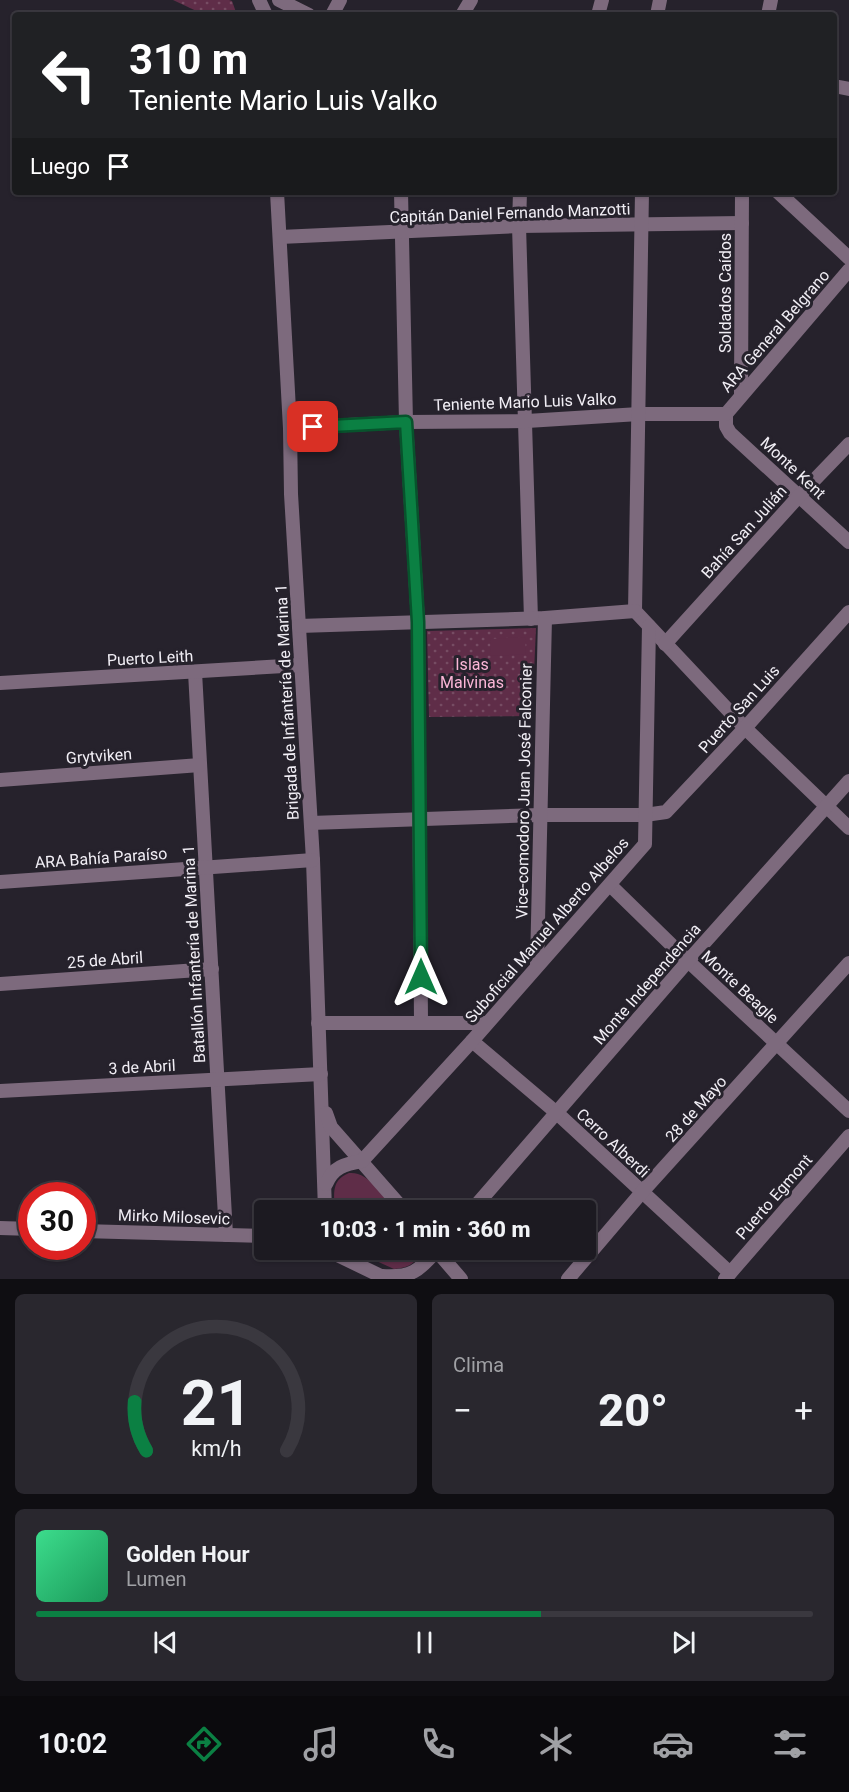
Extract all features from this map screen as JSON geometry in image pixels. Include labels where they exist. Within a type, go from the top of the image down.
[{"type":"street","points":[[279,0],[303,12]]},
{"type":"street","name":"Brigada de Infantería de Marina 1","points":[[277,195],[298,626],[313,860],[325,1200]]},
{"type":"street","points":[[401,195],[406,422],[418,622],[421,1022]]},
{"type":"street","name":"Vice-comodoro Juan José Falconier","points":[[520,195],[526,421],[538,619],[540,814],[537,964]]},
{"type":"street","points":[[642,195],[635,611],[745,728],[849,828]]},
{"type":"street","name":"Soldados Caídos","points":[[741,394],[742,195]]},
{"type":"street","points":[[781,195],[849,258]]},
{"type":"street","name":"Capitán Daniel Fernando Manzotti","points":[[280,237],[519,226],[742,223]]},
{"type":"street","name":"ARA General Belgrano","points":[[726,414],[849,270]]},
{"type":"street","name":"Teniente Mario Luis Valko","points":[[290,428],[406,422],[526,421],[639,414],[726,414]]},
{"type":"street","name":"Monte Kent","points":[[726,414],[726,426],[730,433],[849,542]]},
{"type":"street","name":"Bahía San Julián","points":[[665,644],[849,444]]},
{"type":"street","points":[[298,626],[538,619],[635,611]]},
{"type":"street","name":"Puerto San Luis","points":[[311,823],[540,814],[645,815],[666,812],[849,612]]},
{"type":"street","name":"Suboficial Manuel Alberto Albelos","points":[[325,1189],[334,1170],[345,1164],[362,1161],[472,1041],[485,1023],[645,844],[649,626]]},
{"type":"street","name":"Puerto Leith","points":[[0,683],[301,665]]},
{"type":"street","name":"Batallón Infantería de Marina 1","points":[[195,672],[226,1235]]},
{"type":"street","name":"Grytviken","points":[[0,780],[200,765]]},
{"type":"street","name":"Monte Independencia","points":[[481,1200],[558,1114],[688,961],[849,781]]},
{"type":"street","name":"ARA Bahía Paraíso","points":[[0,882],[313,860]]},
{"type":"street","name":"Monte Beagle","points":[[610,885],[849,1111]]},
{"type":"street","name":"28 de Mayo","points":[[568,1279],[642,1192],[849,963]]},
{"type":"street","name":"25 de Abril","points":[[0,984],[212,969]]},
{"type":"street","points":[[318,1023],[485,1023]]},
{"type":"street","name":"Cerro Alberdi","points":[[472,1041],[558,1114],[642,1192],[727,1276]]},
{"type":"street","name":"3 de Abril","points":[[0,1091],[321,1074]]},
{"type":"street","points":[[322,1102],[331,1127],[395,1200]]},
{"type":"street","name":"Puerto Egmont","points":[[727,1276],[849,1136]]},
{"type":"street","points":[[0,1228],[18,1229]]},
{"type":"street","name":"Mirko Milosevic","points":[[96,1231],[254,1236]]},
{"type":"street","points":[[349,1260],[384,1278],[411,1274],[428,1260]]},
{"type":"street","points":[[445,1260],[461,1279]]},
{"type":"green space","points":[[173,0],[229,0],[232,1],[236,12],[199,12]]},
{"type":"green space","name":"Islas Malvinas","points":[[536,628],[532,716],[429,717],[427,631]]},
{"type":"green space","points":[[525,637],[526,654],[491,656],[490,639]]},
{"type":"green space","points":[[356,1173],[363,1176],[387,1200],[334,1200],[336,1184],[343,1176]]},
{"type":"green space","points":[[374,1260],[415,1260],[403,1268],[394,1269]]},
{"type":"route","points":[[313,427],[406,422],[418,622],[421,977]]}]
